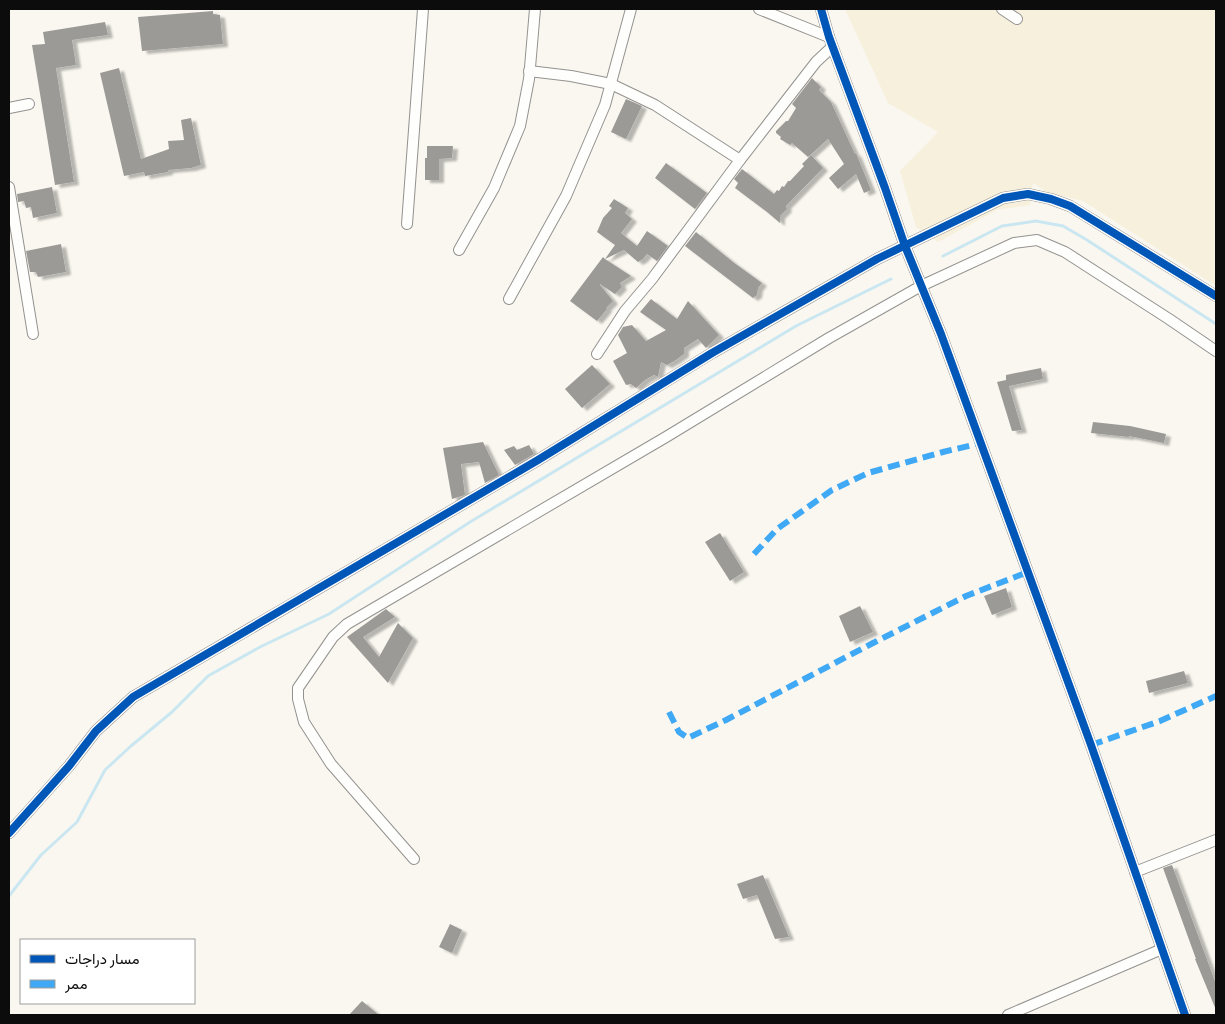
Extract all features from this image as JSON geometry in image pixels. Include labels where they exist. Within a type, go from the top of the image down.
[{"type":"street","points":[[407,224],[424,9]]},
{"type":"street","points":[[459,250],[494,188],[520,126],[529,71],[535,9]]},
{"type":"street","points":[[509,299],[566,196],[606,105],[631,9]]},
{"type":"street","points":[[759,9],[830,42]]},
{"type":"street","points":[[821,9],[830,42],[886,188],[905,246],[948,352],[1091,745],[1185,1015]]},
{"type":"street","points":[[1002,9],[1017,19]]},
{"type":"street","points":[[597,354],[626,311],[830,42]]},
{"type":"street","points":[[529,71],[571,76],[611,84],[655,105],[740,160]]},
{"type":"street","points":[[9,108],[29,104]]},
{"type":"street","points":[[9,187],[33,334]]},
{"type":"street","points":[[9,833],[69,766],[96,732],[133,697],[538,460],[712,353],[878,259],[1003,198],[1028,194],[1051,199],[1070,206],[1216,296]]},
{"type":"street","points":[[414,859],[331,764],[304,722],[298,699],[298,688],[333,637],[347,624],[666,437],[829,338],[921,286],[1014,243],[1036,240],[1065,252],[1216,351]]},
{"type":"street","points":[[1135,872],[1216,840]]},
{"type":"street","points":[[1008,1015],[1162,949]]},
{"type":"shaded area","points":[[845,9],[1216,9],[1216,286],[1083,201],[1046,192],[1033,183],[1030,205],[997,210],[938,242],[916,227],[900,171],[938,132],[888,103]]},
{"type":"building","points":[[213,11],[213,14],[220,15],[223,44],[142,51],[138,17]]},
{"type":"building","points":[[105,22],[108,35],[72,40],[76,65],[56,68],[74,182],[55,185],[32,45],[45,44],[43,32]]},
{"type":"building","points":[[119,68],[141,159],[169,149],[168,141],[184,140],[181,120],[191,118],[201,165],[145,176],[144,172],[124,176],[100,73]]},
{"type":"building","points":[[812,78],[821,87],[819,90],[831,102],[856,153],[871,190],[864,193],[856,174],[838,189],[829,178],[844,164],[828,139],[808,157],[792,143],[790,145],[780,139],[781,137],[776,133],[788,121],[796,108],[792,104]]},
{"type":"building","points":[[626,99],[642,106],[626,139],[611,132]]},
{"type":"building","points":[[427,146],[453,146],[452,158],[439,159],[439,180],[425,180]]},
{"type":"building","points":[[811,155],[823,168],[786,206],[787,209],[780,216],[780,223],[735,188],[738,183],[734,179],[742,169],[774,194],[790,181]]},
{"type":"building","points":[[666,163],[707,193],[695,209],[655,178]]},
{"type":"building","points":[[52,187],[57,213],[33,218],[31,207],[26,208],[24,201],[18,202],[17,194]]},
{"type":"building","points":[[614,199],[628,208],[625,213],[632,219],[621,233],[637,246],[647,231],[668,246],[657,261],[647,254],[638,262],[624,250],[605,259],[615,245],[597,232],[603,218],[612,208],[609,206]]},
{"type":"building","points":[[696,232],[762,283],[758,288],[757,295],[753,298],[685,246]]},
{"type":"building","points":[[61,244],[66,272],[38,277],[36,272],[30,272],[26,251]]},
{"type":"building","points":[[603,257],[631,276],[620,283],[622,287],[615,294],[600,284],[613,301],[597,321],[570,301]]},
{"type":"building","points":[[651,299],[677,319],[688,301],[719,335],[706,348],[698,339],[684,348],[684,354],[676,360],[667,365],[661,362],[658,377],[654,375],[636,388],[631,384],[626,385],[613,361],[627,353],[618,335],[623,327],[632,325],[646,341],[666,330],[640,312]]},
{"type":"building","points":[[592,365],[610,384],[582,408],[565,389]]},
{"type":"building","points":[[1041,368],[1043,379],[1009,386],[1022,430],[1012,431],[997,382],[1006,380],[1006,375]]},
{"type":"building","points":[[1093,422],[1130,426],[1166,434],[1164,443],[1129,436],[1091,433]]},
{"type":"building","points":[[483,442],[499,475],[485,483],[479,462],[461,464],[465,495],[452,499],[443,448]]},
{"type":"building","points":[[529,445],[534,454],[515,465],[504,450],[514,446],[517,450]]},
{"type":"building","points":[[720,533],[744,572],[730,581],[705,542]]},
{"type":"building","points":[[1006,588],[1012,607],[992,615],[984,596]]},
{"type":"building","points":[[860,606],[873,632],[850,642],[839,616]]},
{"type":"building","points":[[386,609],[395,617],[363,637],[379,657],[398,623],[413,638],[388,683],[347,637]]},
{"type":"building","points":[[1184,671],[1188,683],[1149,693],[1146,681]]},
{"type":"building","points":[[1172,865],[1216,984],[1216,1010],[1195,959],[1163,868]]},
{"type":"building","points":[[763,875],[789,937],[775,939],[757,895],[743,899],[737,884]]},
{"type":"building","points":[[450,924],[462,930],[452,953],[439,947]]},
{"type":"building","points":[[362,1001],[379,1015],[349,1015]]},
{"type":"waterway","points":[[943,256],[1002,226],[1036,221],[1063,226],[1216,324]]},
{"type":"waterway","points":[[9,896],[41,855],[77,822],[105,770],[172,712],[208,676],[260,647],[329,614],[470,522],[796,326],[891,279]]},
{"type":"marked path","points":[[754,554],[777,529],[832,490],[868,473],[981,443]]},
{"type":"marked path","points":[[669,712],[679,732],[688,738],[966,596],[1028,572]]},
{"type":"marked path","points":[[1091,745],[1160,721],[1216,696]]},
{"type":"cycle path","points":[[821,9],[829,37],[905,246],[941,334],[1091,745],[1185,1015]]},
{"type":"cycle path","points":[[9,833],[69,766],[96,731],[133,697],[538,460],[712,353],[877,259],[1003,198],[1028,194],[1051,199],[1070,206],[1216,296]]}]
